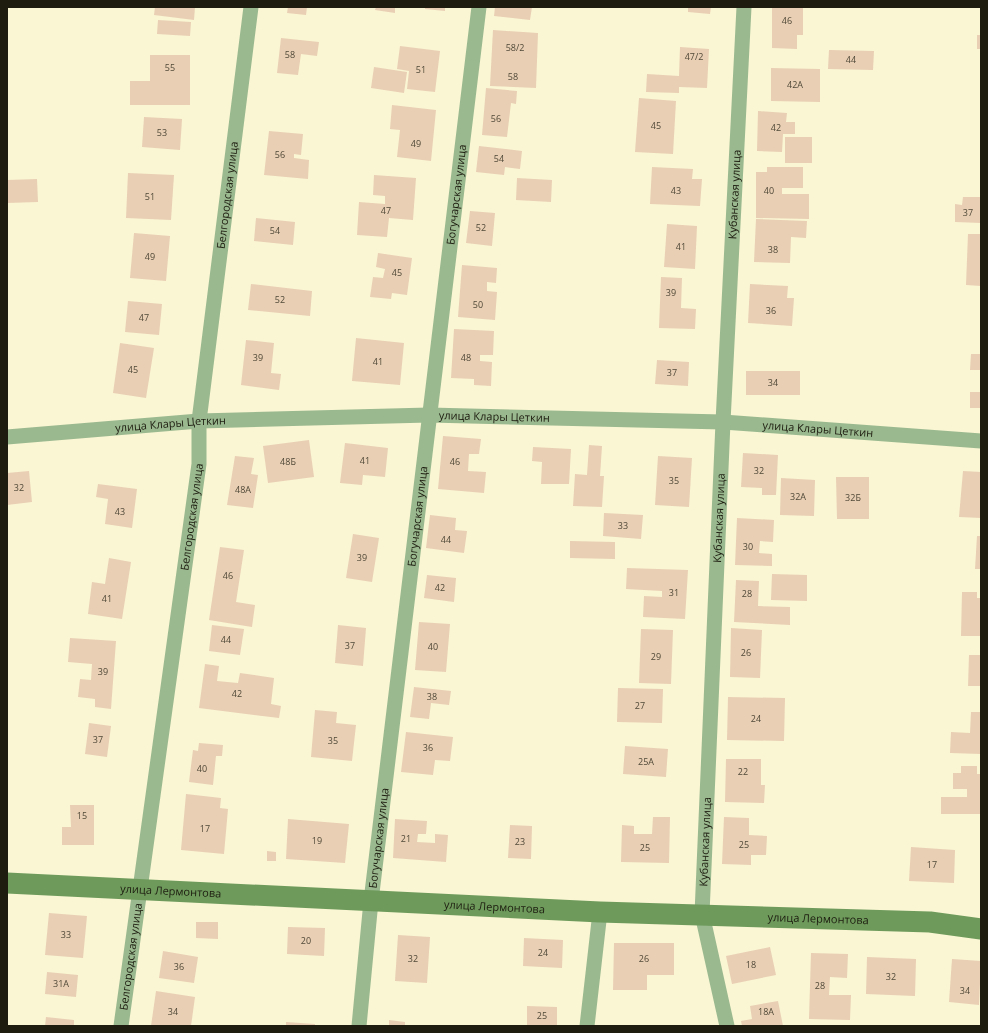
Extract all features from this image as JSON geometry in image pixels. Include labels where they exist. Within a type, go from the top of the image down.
[{"type":"street","name":"Белгородская улица","points":[[121,1026],[199,464],[199,421],[251,7]]},
{"type":"street","name":"Богучарская улица","points":[[359,1026],[371,901],[428,415],[479,7]]},
{"type":"street","name":"Кубанская улица","points":[[727,1026],[702,914],[723,422],[744,7]]},
{"type":"street","name":"улица Клары Цеткин","points":[[7,437],[199,421],[428,415],[723,422],[981,441]]},
{"type":"street","name":"улица Лермонтова","points":[[7,883],[600,912],[930,922],[981,929]]},
{"type":"street","points":[[587,1026],[600,912]]},
{"type":"building","points":[[155,7],[195,7],[194,20],[154,15]]},
{"type":"building","points":[[288,7],[307,7],[306,15],[287,13]]},
{"type":"building","points":[[376,7],[395,7],[395,13],[375,10]]},
{"type":"building","points":[[425,7],[445,7],[445,11],[425,9]]},
{"type":"building","points":[[495,7],[532,7],[530,20],[494,16]]},
{"type":"building","points":[[688,7],[711,7],[710,14],[688,12]]},
{"type":"building","points":[[772,7],[803,7],[803,35],[797,35],[797,49],[772,48]]},
{"type":"building","points":[[158,20],[191,22],[190,36],[157,34]]},
{"type":"building","points":[[493,30],[538,33],[536,88],[490,86]]},
{"type":"building","points":[[977,35],[981,35],[981,49],[977,49]]},
{"type":"building","points":[[281,38],[319,42],[317,56],[301,54],[298,75],[277,73]]},
{"type":"building","points":[[400,46],[440,51],[435,92],[407,89],[409,71],[397,69]]},
{"type":"building","points":[[680,47],[709,49],[707,88],[679,87],[679,93],[646,92],[647,74],[679,76]]},
{"type":"building","points":[[829,50],[874,51],[873,70],[828,69]]},
{"type":"building","points":[[150,55],[190,55],[190,105],[130,105],[130,81],[150,81]]},
{"type":"building","points":[[374,67],[407,72],[404,93],[371,88]]},
{"type":"building","points":[[771,68],[820,69],[820,102],[771,101]]},
{"type":"building","points":[[486,88],[517,91],[516,104],[511,103],[507,137],[482,135]]},
{"type":"building","points":[[639,98],[676,101],[673,154],[635,152]]},
{"type":"building","points":[[392,105],[436,110],[431,161],[397,157],[400,130],[390,129]]},
{"type":"building","points":[[758,111],[787,113],[786,122],[795,122],[795,134],[783,134],[782,152],[757,151]]},
{"type":"building","points":[[144,117],[182,119],[180,150],[142,147]]},
{"type":"building","points":[[269,131],[303,134],[301,155],[294,154],[294,158],[309,160],[308,179],[264,175]]},
{"type":"building","points":[[785,137],[812,137],[812,163],[785,163]]},
{"type":"building","points":[[479,146],[522,151],[520,169],[505,167],[504,175],[476,172]]},
{"type":"building","points":[[652,167],[693,169],[692,179],[702,179],[700,206],[650,204]]},
{"type":"building","points":[[767,167],[803,167],[803,188],[782,188],[782,194],[809,194],[809,219],[756,218],[756,172],[767,172]]},
{"type":"building","points":[[128,173],[174,175],[171,220],[126,218]]},
{"type":"building","points":[[374,175],[416,178],[413,220],[389,218],[387,237],[357,235],[359,202],[385,204],[385,196],[373,195]]},
{"type":"building","points":[[517,178],[552,180],[551,202],[516,200]]},
{"type":"building","points":[[37,179],[38,202],[7,203],[7,180]]},
{"type":"building","points":[[963,197],[981,197],[981,223],[955,222],[955,204],[962,205]]},
{"type":"building","points":[[470,211],[495,213],[492,246],[466,243]]},
{"type":"building","points":[[256,218],[295,222],[293,245],[254,241]]},
{"type":"building","points":[[756,219],[807,221],[806,238],[791,237],[790,263],[754,262]]},
{"type":"building","points":[[667,224],[697,226],[695,269],[664,267]]},
{"type":"building","points":[[134,233],[170,236],[166,281],[130,278]]},
{"type":"building","points":[[968,234],[981,234],[981,286],[966,285]]},
{"type":"building","points":[[378,253],[412,258],[407,295],[392,293],[391,299],[370,297],[373,277],[383,278],[385,269],[376,267]]},
{"type":"building","points":[[462,265],[497,268],[496,283],[487,282],[487,291],[497,292],[495,320],[458,317]]},
{"type":"building","points":[[661,277],[682,278],[681,308],[696,309],[695,329],[659,328]]},
{"type":"building","points":[[251,284],[312,291],[310,316],[248,310]]},
{"type":"building","points":[[750,284],[788,286],[787,298],[794,298],[792,326],[748,323]]},
{"type":"building","points":[[128,301],[162,304],[159,335],[125,332]]},
{"type":"building","points":[[454,329],[494,331],[493,355],[480,355],[480,361],[492,362],[491,386],[474,385],[474,379],[451,378]]},
{"type":"building","points":[[356,338],[404,343],[400,385],[352,381]]},
{"type":"building","points":[[246,340],[274,343],[271,373],[281,374],[279,390],[241,385]]},
{"type":"building","points":[[120,343],[154,348],[146,398],[113,393]]},
{"type":"building","points":[[971,354],[981,354],[981,370],[970,370]]},
{"type":"building","points":[[657,360],[689,362],[688,386],[655,384]]},
{"type":"building","points":[[746,371],[800,371],[800,395],[746,395]]},
{"type":"building","points":[[970,392],[981,392],[981,408],[970,408]]},
{"type":"building","points":[[443,436],[481,439],[479,454],[469,454],[468,471],[486,472],[484,493],[438,489]]},
{"type":"building","points":[[309,440],[314,477],[268,483],[263,446]]},
{"type":"building","points":[[345,443],[388,448],[385,477],[363,475],[362,485],[340,483]]},
{"type":"building","points":[[589,445],[602,446],[600,476],[604,476],[602,507],[573,506],[575,474],[587,475]]},
{"type":"building","points":[[533,447],[571,449],[569,484],[541,484],[542,462],[532,461]]},
{"type":"building","points":[[743,453],[778,455],[776,495],[762,495],[762,488],[741,487]]},
{"type":"building","points":[[235,456],[254,458],[251,474],[258,475],[253,508],[227,505]]},
{"type":"building","points":[[658,456],[692,458],[689,507],[655,505]]},
{"type":"building","points":[[29,471],[32,502],[7,505],[7,473]]},
{"type":"building","points":[[963,471],[981,472],[981,518],[959,517]]},
{"type":"building","points":[[836,477],[869,477],[869,519],[837,519]]},
{"type":"building","points":[[781,478],[815,480],[814,516],[780,515]]},
{"type":"building","points":[[98,484],[137,489],[132,528],[105,524],[108,499],[96,497]]},
{"type":"building","points":[[604,513],[643,515],[641,539],[603,536]]},
{"type":"building","points":[[430,515],[456,518],[455,530],[467,531],[464,553],[426,548]]},
{"type":"building","points":[[737,518],[774,520],[773,542],[760,541],[759,553],[772,554],[772,566],[735,565]]},
{"type":"building","points":[[353,534],[379,538],[372,582],[346,578]]},
{"type":"building","points":[[977,536],[981,536],[981,569],[975,569]]},
{"type":"building","points":[[570,541],[615,542],[615,559],[570,558]]},
{"type":"building","points":[[220,547],[244,550],[236,602],[255,605],[252,627],[209,620]]},
{"type":"building","points":[[109,558],[131,562],[122,619],[88,614],[92,582],[105,584]]},
{"type":"building","points":[[627,568],[688,570],[685,619],[643,617],[644,596],[662,597],[662,591],[626,589]]},
{"type":"building","points":[[772,574],[807,575],[807,601],[771,600]]},
{"type":"building","points":[[427,575],[456,578],[454,602],[424,598]]},
{"type":"building","points":[[736,580],[759,581],[758,606],[790,607],[790,625],[734,622]]},
{"type":"building","points":[[962,592],[977,592],[977,598],[981,598],[981,636],[961,636]]},
{"type":"building","points":[[419,622],[450,624],[446,672],[415,670]]},
{"type":"building","points":[[212,625],[244,629],[240,655],[209,651]]},
{"type":"building","points":[[338,625],[366,628],[363,666],[335,663]]},
{"type":"building","points":[[731,628],[762,630],[760,678],[730,677]]},
{"type":"building","points":[[641,629],[673,630],[671,684],[639,683]]},
{"type":"building","points":[[70,638],[116,641],[111,709],[95,707],[95,699],[78,697],[80,679],[91,680],[92,664],[68,662]]},
{"type":"building","points":[[969,655],[981,655],[981,686],[968,686]]},
{"type":"building","points":[[205,664],[219,666],[217,681],[238,683],[240,673],[274,678],[271,704],[281,706],[279,718],[199,708]]},
{"type":"building","points":[[414,687],[451,691],[449,705],[431,703],[429,719],[410,717]]},
{"type":"building","points":[[618,688],[663,689],[662,723],[617,722]]},
{"type":"building","points":[[728,697],[785,698],[784,741],[727,740]]},
{"type":"building","points":[[315,710],[337,712],[336,723],[356,725],[352,761],[311,757]]},
{"type":"building","points":[[971,712],[981,712],[981,754],[950,753],[951,732],[970,733]]},
{"type":"building","points":[[89,723],[111,726],[107,757],[85,754]]},
{"type":"building","points":[[406,732],[453,737],[450,761],[435,760],[433,775],[401,772]]},
{"type":"building","points":[[199,743],[223,745],[222,756],[216,756],[213,785],[189,782],[193,750],[198,751]]},
{"type":"building","points":[[625,746],[668,749],[666,777],[623,774]]},
{"type":"building","points":[[726,759],[761,759],[761,785],[765,785],[764,803],[725,802]]},
{"type":"building","points":[[961,766],[977,766],[977,774],[981,774],[981,814],[941,814],[941,797],[967,797],[967,789],[953,789],[953,773],[961,773]]},
{"type":"building","points":[[186,794],[221,798],[220,808],[228,809],[224,854],[181,850]]},
{"type":"building","points":[[70,805],[94,805],[94,845],[62,845],[62,827],[71,827]]},
{"type":"building","points":[[653,817],[670,817],[669,863],[621,862],[622,825],[634,826],[634,834],[652,834]]},
{"type":"building","points":[[724,817],[749,818],[749,835],[767,836],[766,855],[751,855],[751,865],[722,864]]},
{"type":"building","points":[[288,819],[349,824],[345,863],[286,859]]},
{"type":"building","points":[[395,819],[427,821],[426,834],[418,834],[417,842],[435,843],[435,834],[448,835],[446,862],[393,858]]},
{"type":"building","points":[[510,825],[532,826],[531,859],[508,858]]},
{"type":"building","points":[[911,847],[955,850],[954,883],[909,881]]},
{"type":"building","points":[[267,851],[276,852],[276,861],[267,861]]},
{"type":"building","points":[[49,913],[87,916],[83,958],[45,955]]},
{"type":"building","points":[[196,922],[218,922],[218,939],[196,938]]},
{"type":"building","points":[[288,927],[325,928],[324,956],[287,954]]},
{"type":"building","points":[[398,935],[430,937],[427,983],[395,981]]},
{"type":"building","points":[[524,938],[563,940],[562,968],[523,966]]},
{"type":"building","points":[[614,943],[674,943],[674,975],[647,975],[647,990],[613,990]]},
{"type":"building","points":[[770,947],[776,975],[732,984],[726,956]]},
{"type":"building","points":[[163,951],[198,957],[194,983],[159,978]]},
{"type":"building","points":[[811,953],[848,954],[847,978],[830,977],[829,995],[851,995],[850,1020],[809,1019]]},
{"type":"building","points":[[867,957],[916,959],[915,996],[866,994]]},
{"type":"building","points":[[952,959],[981,961],[979,1005],[949,1002]]},
{"type":"building","points":[[47,972],[78,975],[76,997],[45,994]]},
{"type":"building","points":[[156,991],[195,997],[191,1026],[151,1026]]},
{"type":"building","points":[[778,1001],[783,1026],[742,1026],[741,1021],[752,1019],[750,1006]]},
{"type":"building","points":[[527,1006],[557,1007],[557,1026],[527,1026]]},
{"type":"building","points":[[46,1017],[74,1020],[74,1026],[45,1026]]},
{"type":"building","points":[[389,1020],[405,1022],[405,1026],[389,1026]]},
{"type":"building","points":[[286,1022],[315,1024],[315,1026],[286,1026]]}]
